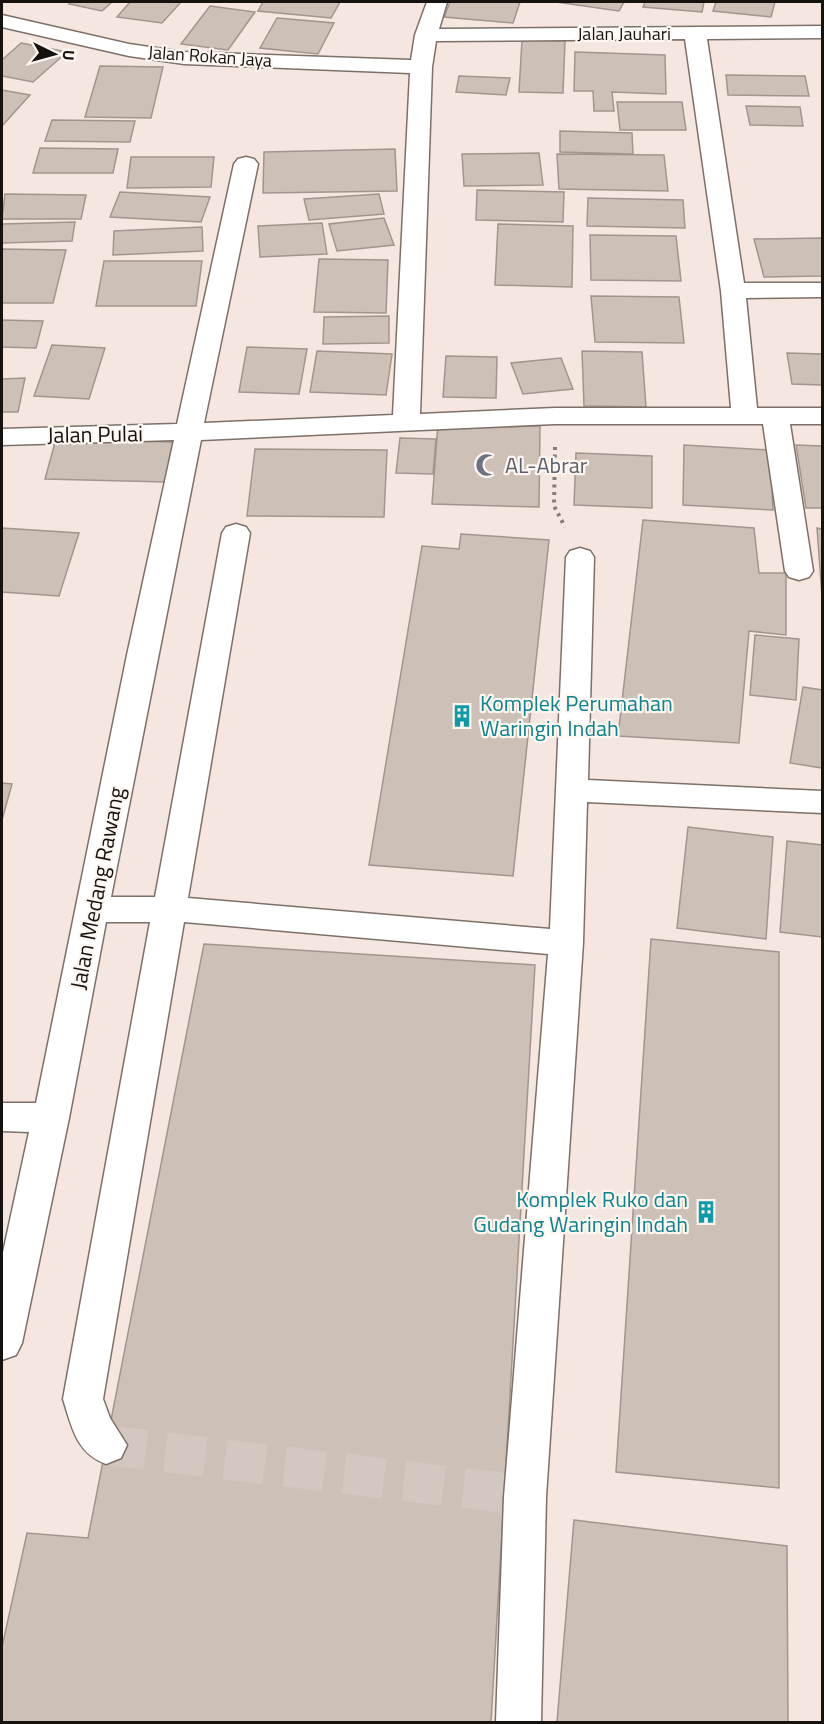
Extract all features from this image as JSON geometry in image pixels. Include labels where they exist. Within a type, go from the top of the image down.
[{"type":"street","points":[[406,423],[421,67],[426,34],[437,2]]},
{"type":"street","name":"Jalan Rokan Jaya","points":[[2,21],[129,50],[184,58],[421,67]]},
{"type":"street","name":"Jalan Jauhari","points":[[426,34],[822,32]]},
{"type":"street","points":[[695,33],[733,291],[745,416]]},
{"type":"street","name":"Jalan Medang Rawang","points":[[2,1343],[51,1118],[142,656],[246,164]]},
{"type":"street","points":[[733,291],[822,290]]},
{"type":"street","name":"Jalan Pulai","points":[[2,437],[189,432],[555,416],[822,416]]},
{"type":"street","points":[[775,416],[799,571]]},
{"type":"street","points":[[106,1445],[93,1428],[83,1399],[236,533]]},
{"type":"street","points":[[519,1722],[515,1495],[566,943],[580,557]]},
{"type":"street","points":[[570,790],[822,802]]},
{"type":"street","points":[[93,910],[171,909],[566,943]]},
{"type":"street","points":[[2,1117],[51,1118]]},
{"type":"path","points":[[555,416],[554,506],[580,557]]},
{"type":"building","points":[[72,2],[112,2],[102,11],[69,4]]},
{"type":"building","points":[[130,2],[181,2],[162,23],[117,17]]},
{"type":"building","points":[[263,2],[340,2],[331,18],[258,11]]},
{"type":"building","points":[[450,2],[520,2],[513,23],[444,17]]},
{"type":"building","points":[[556,2],[624,2],[619,11]]},
{"type":"building","points":[[645,2],[704,2],[702,12],[643,7]]},
{"type":"building","points":[[716,2],[775,2],[771,17],[713,11]]},
{"type":"building","points":[[210,6],[255,12],[228,50],[181,44]]},
{"type":"building","points":[[277,18],[334,23],[318,54],[260,48]]},
{"type":"building","points":[[522,40],[565,41],[563,93],[519,92]]},
{"type":"building","points":[[21,43],[67,52],[33,82],[2,76],[2,60]]},
{"type":"building","points":[[575,52],[665,55],[666,94],[612,92],[614,111],[594,111],[593,91],[574,91]]},
{"type":"building","points":[[100,66],[163,67],[151,118],[85,117]]},
{"type":"building","points":[[726,75],[805,76],[809,96],[728,95]]},
{"type":"building","points":[[459,76],[510,78],[506,95],[456,92]]},
{"type":"building","points":[[2,90],[30,95],[2,126]]},
{"type":"building","points":[[617,102],[682,102],[686,130],[620,130]]},
{"type":"building","points":[[746,106],[800,107],[803,126],[750,125]]},
{"type":"building","points":[[52,120],[135,121],[130,142],[45,141]]},
{"type":"building","points":[[560,131],[632,133],[633,154],[560,152]]},
{"type":"building","points":[[40,148],[118,149],[113,173],[33,173]]},
{"type":"building","points":[[395,149],[397,191],[263,193],[264,152]]},
{"type":"building","points":[[539,153],[543,185],[464,186],[462,154]]},
{"type":"building","points":[[557,154],[664,155],[668,191],[559,189]]},
{"type":"building","points":[[131,157],[214,157],[211,187],[127,188]]},
{"type":"building","points":[[477,190],[564,192],[563,222],[476,220]]},
{"type":"building","points":[[120,192],[210,197],[201,222],[110,217]]},
{"type":"building","points":[[5,194],[86,195],[81,219],[2,219]]},
{"type":"building","points":[[379,194],[384,214],[309,220],[304,199]]},
{"type":"building","points":[[588,198],[683,200],[685,228],[587,226]]},
{"type":"building","points":[[384,218],[394,245],[337,251],[329,224]]},
{"type":"building","points":[[75,222],[72,241],[2,243],[2,224]]},
{"type":"building","points":[[322,223],[327,254],[260,257],[258,226]]},
{"type":"building","points":[[498,224],[573,226],[572,287],[495,285]]},
{"type":"building","points":[[202,227],[203,251],[113,255],[114,231]]},
{"type":"building","points":[[590,235],[676,236],[681,281],[591,280]]},
{"type":"building","points":[[822,238],[822,276],[764,277],[754,239]]},
{"type":"building","points":[[2,249],[66,250],[53,303],[2,303]]},
{"type":"building","points":[[319,259],[388,260],[386,313],[314,312]]},
{"type":"building","points":[[104,261],[202,261],[196,306],[96,306]]},
{"type":"building","points":[[591,296],[679,297],[684,343],[595,342]]},
{"type":"building","points":[[389,316],[389,343],[323,344],[324,317]]},
{"type":"building","points":[[2,320],[43,321],[36,348],[2,347]]},
{"type":"building","points":[[52,345],[105,348],[89,399],[34,396]]},
{"type":"building","points":[[247,347],[307,349],[299,394],[239,392]]},
{"type":"building","points":[[317,351],[392,354],[386,395],[310,392]]},
{"type":"building","points":[[582,351],[642,352],[646,407],[584,406]]},
{"type":"building","points":[[787,353],[822,354],[822,385],[792,384]]},
{"type":"building","points":[[446,356],[497,357],[496,398],[443,397]]},
{"type":"building","points":[[561,358],[573,389],[523,394],[511,363]]},
{"type":"building","points":[[25,378],[18,412],[2,412],[2,379]]},
{"type":"building","name":"AL-Abrar","points":[[438,423],[540,426],[539,507],[432,504]]},
{"type":"building","points":[[400,438],[436,439],[433,474],[396,473]]},
{"type":"building","points":[[56,439],[174,442],[166,482],[45,479]]},
{"type":"building","points":[[684,445],[770,450],[773,510],[683,505]]},
{"type":"building","points":[[796,445],[822,446],[822,508],[806,508]]},
{"type":"building","points":[[255,449],[387,450],[384,517],[247,516]]},
{"type":"building","points":[[576,453],[652,456],[652,508],[574,505]]},
{"type":"building","name":"Komplek Perumahan Waringin Indah","points":[[643,520],[754,528],[759,573],[786,573],[786,635],[749,631],[739,743],[618,736]]},
{"type":"building","points":[[2,528],[79,533],[59,596],[2,592]]},
{"type":"building","points":[[817,528],[822,529],[822,596]]},
{"type":"building","name":"Komplek Perumahan Waringin Indah","points":[[461,534],[549,540],[513,876],[369,865],[422,546],[459,549]]},
{"type":"building","points":[[755,635],[799,639],[796,700],[750,695]]},
{"type":"building","points":[[803,687],[822,690],[822,768],[790,763]]},
{"type":"building","points":[[2,783],[12,784],[2,820]]},
{"type":"building","points":[[688,827],[773,837],[766,939],[677,928]]},
{"type":"building","points":[[787,841],[822,845],[822,937],[780,932]]},
{"type":"building","name":"Komplek Ruko dan Gudang Waringin Indah","points":[[651,939],[779,952],[779,1488],[616,1472]]},
{"type":"building","name":"Komplek Ruko dan Gudang Waringin Indah","points":[[204,944],[535,965],[491,1722],[2,1722],[2,1647],[27,1533],[88,1538]]},
{"type":"building","points":[[574,1520],[787,1546],[788,1722],[557,1722]]},
{"type":"tunnel","points":[[106,1445],[505,1493]]},
{"type":"place","name":"AL-Abrar","points":[[487,465]]},
{"type":"place","name":"Komplek Perumahan Waringin Indah","points":[[462,716]]},
{"type":"place","name":"Komplek Ruko dan Gudang Waringin Indah","points":[[706,1212]]}]
